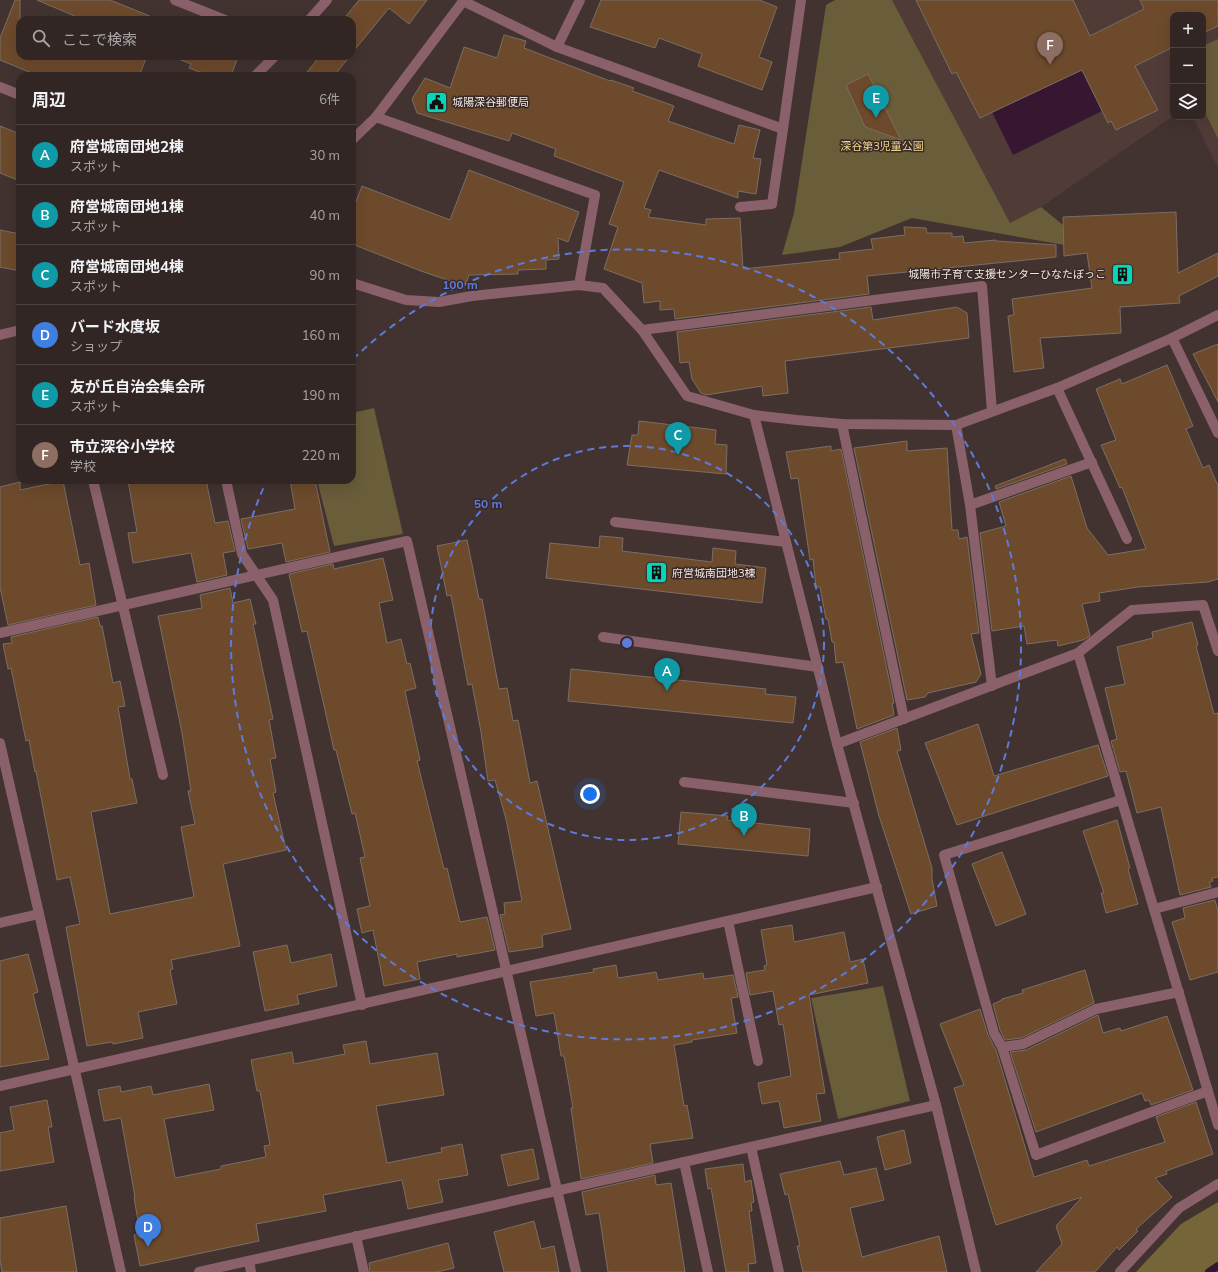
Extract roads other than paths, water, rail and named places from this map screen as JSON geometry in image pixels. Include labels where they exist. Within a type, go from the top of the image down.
[{"type":"street","points":[[175,0],[216,16]]},
{"type":"street","points":[[313,16],[327,0]]},
{"type":"street","points":[[356,136],[376,117],[463,0],[557,47],[783,129]]},
{"type":"street","points":[[557,47],[580,0]]},
{"type":"street","points":[[740,208],[772,204],[801,0]]},
{"type":"street","points":[[259,72],[271,60]]},
{"type":"street","points":[[0,87],[16,93]]},
{"type":"street","points":[[376,117],[595,195],[579,285]]},
{"type":"street","points":[[356,284],[406,300],[439,302],[472,296],[579,285],[603,288],[642,330],[687,396],[754,415],[842,424],[956,425],[1057,388],[1172,338],[1218,315]]},
{"type":"street","points":[[642,330],[982,286],[992,411]]},
{"type":"street","points":[[0,335],[16,331]]},
{"type":"street","points":[[1172,338],[1218,433]]},
{"type":"street","points":[[1057,388],[1127,539]]},
{"type":"street","points":[[754,415],[837,744],[936,1105],[976,1272]]},
{"type":"street","points":[[842,424],[904,719]]},
{"type":"street","points":[[956,425],[970,505],[992,686]]},
{"type":"street","points":[[970,505],[1092,462]]},
{"type":"street","points":[[94,484],[163,775]]},
{"type":"street","points":[[227,484],[242,554],[273,600],[362,1004]]},
{"type":"street","points":[[615,522],[786,542]]},
{"type":"street","points":[[0,633],[408,541],[576,1272]]},
{"type":"street","points":[[837,744],[1078,653],[1132,610],[1203,605],[1218,651]]},
{"type":"street","points":[[603,637],[818,667]]},
{"type":"street","points":[[1078,653],[1218,1125]]},
{"type":"street","points":[[0,743],[122,1272]]},
{"type":"street","points":[[684,782],[854,803]]},
{"type":"street","points":[[1121,800],[944,855],[994,1033],[1002,1047],[1036,1155],[1208,1091]]},
{"type":"street","points":[[0,1086],[876,888]]},
{"type":"street","points":[[1154,909],[1218,892]]},
{"type":"street","points":[[0,923],[40,914]]},
{"type":"street","points":[[728,921],[758,1061]]},
{"type":"street","points":[[1002,1047],[1023,1044],[1096,1009],[1179,992]]},
{"type":"street","points":[[199,1272],[936,1105]]},
{"type":"street","points":[[751,1147],[779,1272]]},
{"type":"street","points":[[684,1162],[708,1272]]},
{"type":"street","points":[[1120,1272],[1179,1208],[1218,1184]]},
{"type":"street","points":[[356,1236],[364,1272]]},
{"type":"street","points":[[249,1261],[251,1272]]},
{"type":"waterway","points":[[1209,1272],[1218,1266]]},
{"type":"place","name":"市立深谷小学校","points":[[1050,65]]},
{"type":"place","name":"城陽深谷郵便局","points":[[437,102]]},
{"type":"place","name":"友が丘自治会集会所","points":[[876,118]]},
{"type":"place","name":"城陽市子育て支援センターひなたぼっこ","points":[[1122,274]]},
{"type":"place","name":"府営城南団地4棟","points":[[678,455]]},
{"type":"place","name":"府営城南団地3棟","points":[[656,573]]},
{"type":"place","name":"府営城南団地2棟","points":[[667,691]]},
{"type":"place","name":"府営城南団地1棟","points":[[744,836]]},
{"type":"place","name":"バード水度坂","points":[[148,1247]]},
{"type":"park label","name":"深谷第3児童公園","points":[[882,146]]}]
